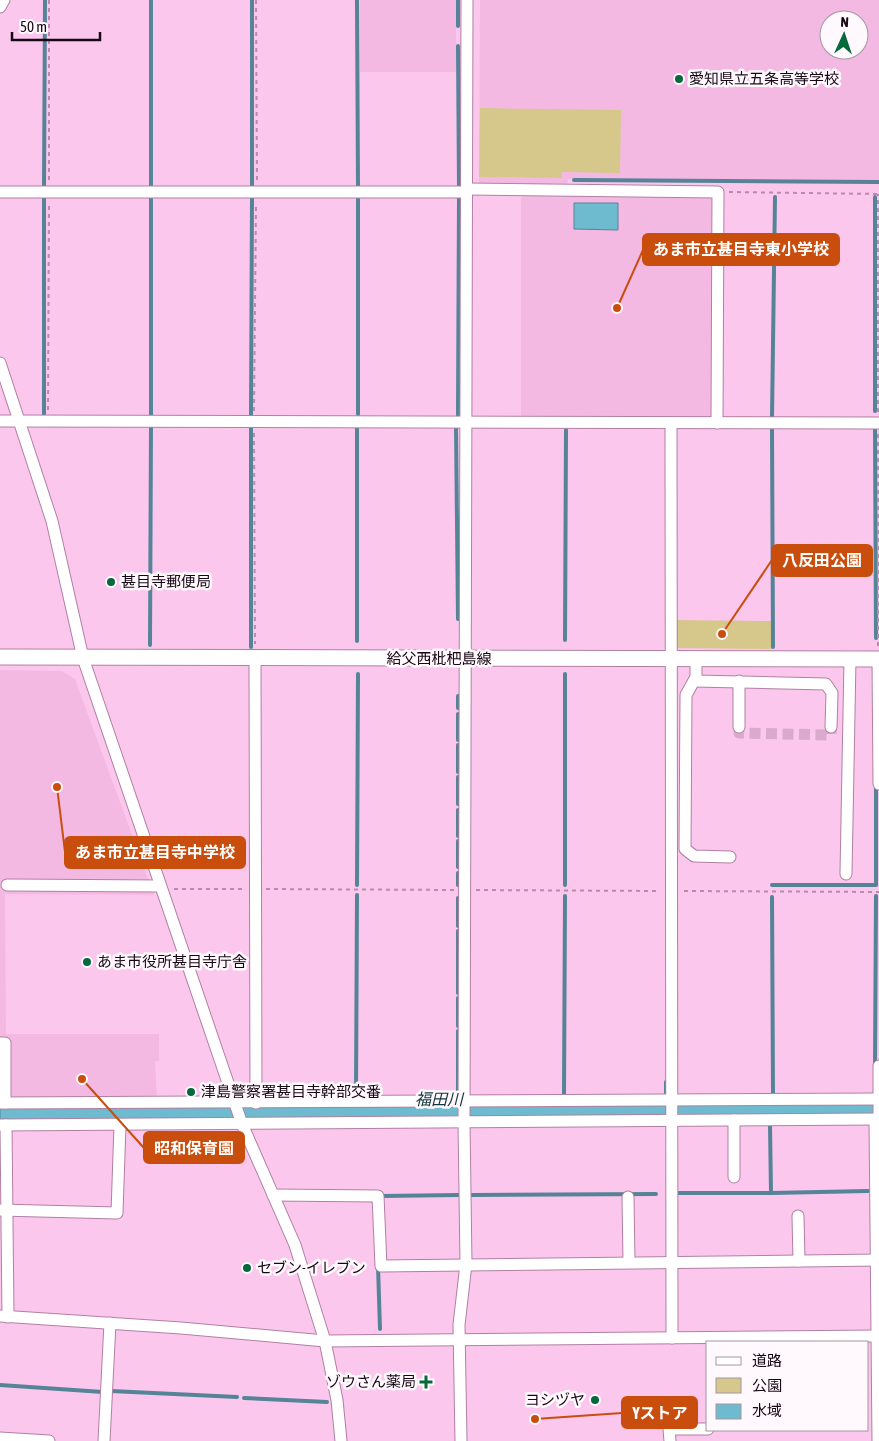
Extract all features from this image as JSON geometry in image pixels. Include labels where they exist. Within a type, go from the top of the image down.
[{"type":"main road","name":"給父西枇杷島線","points":[[0,657],[879,660]]},
{"type":"street","points":[[0,8],[4,0]]},
{"type":"street","points":[[461,1441],[459,1340],[466,1264],[464,890],[467,0]]},
{"type":"street","points":[[0,192],[466,190],[718,192],[717,423]]},
{"type":"street","points":[[0,363],[52,521],[83,658],[242,1124],[295,1246],[325,1341],[337,1400],[342,1441]]},
{"type":"street","points":[[0,421],[879,423]]},
{"type":"street","points":[[671,423],[670,1121],[672,1338]]},
{"type":"street","points":[[255,659],[256,1102]]},
{"type":"street","points":[[696,659],[696,677],[686,695],[685,848],[694,856],[730,857]]},
{"type":"street","points":[[846,874],[850,659]]},
{"type":"street","points":[[879,660],[879,784]]},
{"type":"street","points":[[694,681],[826,684],[832,693],[831,727]]},
{"type":"street","points":[[739,727],[740,681]]},
{"type":"street","points":[[7,885],[160,887]]},
{"type":"street","points":[[0,1043],[5,1043],[3,1103],[236,1104],[256,1102],[464,1103],[879,1100]]},
{"type":"street","points":[[878,1441],[873,1427],[878,1336],[879,1066]]},
{"type":"street","points":[[878,1119],[3,1125],[4,1317],[110,1323],[325,1341],[672,1338],[779,1340],[878,1336]]},
{"type":"street","points":[[734,1120],[734,1177]]},
{"type":"street","points":[[3,1210],[117,1213],[120,1125]]},
{"type":"street","points":[[273,1195],[378,1196],[381,1266],[878,1260]]},
{"type":"street","points":[[628,1197],[629,1262]]},
{"type":"street","points":[[798,1216],[799,1261]]},
{"type":"street","points":[[104,1441],[110,1323]]},
{"type":"street","points":[[670,1441],[669,1429],[706,1429]]},
{"type":"street","points":[[0,1438],[49,1441]]},
{"type":"path","points":[[48,421],[49,0]]},
{"type":"path","points":[[255,659],[256,0]]},
{"type":"path","points":[[718,192],[879,194],[879,660]]},
{"type":"path","points":[[160,887],[879,892]]},
{"type":"shaded area","points":[[360,0],[456,0],[456,72],[360,72]]},
{"type":"shaded area","name":"愛知県立五条高等学校","points":[[480,0],[879,0],[879,180],[568,179],[567,186],[479,183]]},
{"type":"shaded area","points":[[525,195],[710,196],[714,201],[713,415],[710,418],[525,419],[521,416],[521,198]]},
{"type":"shaded area","points":[[0,670],[62,671],[75,679],[154,895],[5,894],[6,1034],[159,1034],[159,1061],[155,1061],[157,1098],[9,1099],[0,1041]]},
{"type":"green space","points":[[480,108],[621,110],[620,173],[562,172],[562,178],[479,177]]},
{"type":"green space","points":[[673,620],[772,621],[772,649],[673,648]]},
{"type":"water","points":[[574,203],[618,203],[618,230],[574,229]]},
{"type":"water","points":[[879,1104],[879,1115],[0,1120],[0,1108]]},
{"type":"waterway","points":[[44,188],[45,0]]},
{"type":"waterway","points":[[151,0],[151,187]]},
{"type":"waterway","points":[[252,0],[252,188]]},
{"type":"waterway","points":[[357,0],[358,187]]},
{"type":"waterway","points":[[458,0],[458,26]]},
{"type":"waterway","points":[[458,46],[459,188]]},
{"type":"waterway","points":[[574,180],[879,182]]},
{"type":"waterway","points":[[458,417],[459,195]]},
{"type":"waterway","points":[[44,197],[44,416]]},
{"type":"waterway","points":[[151,197],[151,416]]},
{"type":"waterway","points":[[251,417],[252,197]]},
{"type":"waterway","points":[[772,418],[775,197]]},
{"type":"waterway","points":[[875,197],[875,411]]},
{"type":"waterway","points":[[358,199],[358,414]]},
{"type":"waterway","points":[[150,645],[151,425]]},
{"type":"waterway","points":[[249,425],[251,425],[251,647]]},
{"type":"waterway","points":[[357,426],[357,641]]},
{"type":"waterway","points":[[456,426],[458,619]]},
{"type":"waterway","points":[[875,428],[876,638]]},
{"type":"waterway","points":[[565,640],[566,430]]},
{"type":"waterway","points":[[772,430],[773,647]]},
{"type":"waterway","points":[[357,885],[358,674]]},
{"type":"waterway","points":[[565,674],[565,885]]},
{"type":"waterway","points":[[458,696],[458,708]]},
{"type":"waterway","points":[[458,714],[458,740]]},
{"type":"waterway","points":[[458,745],[458,772]]},
{"type":"waterway","points":[[458,777],[458,804]]},
{"type":"waterway","points":[[772,885],[876,885],[876,783]]},
{"type":"waterway","points":[[458,810],[458,836]]},
{"type":"waterway","points":[[458,841],[458,867]]},
{"type":"waterway","points":[[458,873],[458,885]]},
{"type":"waterway","points":[[356,1096],[357,895]]},
{"type":"waterway","points":[[564,1094],[565,896]]},
{"type":"waterway","points":[[875,1066],[876,896]]},
{"type":"waterway","points":[[772,897],[773,1094]]},
{"type":"waterway","points":[[458,898],[458,926]]},
{"type":"waterway","points":[[458,931],[458,993]]},
{"type":"waterway","points":[[458,998],[458,1026]]},
{"type":"waterway","name":"福田川","points":[[458,1031],[458,1095]]},
{"type":"waterway","points":[[666,1082],[666,1095]]},
{"type":"waterway","points":[[676,1193],[771,1193],[770,1125]]},
{"type":"waterway","points":[[771,1193],[868,1191]]},
{"type":"waterway","points":[[471,1195],[656,1194]]},
{"type":"waterway","points":[[382,1196],[459,1195]]},
{"type":"waterway","points":[[378,1266],[380,1329]]},
{"type":"waterway","points":[[0,1385],[103,1392]]},
{"type":"waterway","points":[[111,1391],[237,1397]]},
{"type":"waterway","points":[[244,1398],[327,1402]]},
{"type":"tunnel","points":[[739,727],[739,733],[831,735],[831,727]]},
{"type":"place","name":"愛知県立五条高等学校","points":[[679,79]]},
{"type":"place","name":"あま市立甚目寺東小学校","points":[[617,308]]},
{"type":"place","name":"甚目寺郵便局","points":[[111,582]]},
{"type":"place","name":"八反田公園","points":[[722,634]]},
{"type":"place","name":"あま市立甚目寺中学校","points":[[57,787]]},
{"type":"place","name":"あま市役所甚目寺庁舎","points":[[87,962]]},
{"type":"place","name":"昭和保育園","points":[[82,1079]]},
{"type":"place","name":"津島警察署甚目寺幹部交番","points":[[191,1092]]},
{"type":"place","name":"セブン-イレブン","points":[[247,1268]]},
{"type":"place","name":"ゾウさん薬局","points":[[426,1382]]},
{"type":"place","name":"ヨシヅヤ","points":[[595,1400]]},
{"type":"place","name":"Yストア","points":[[535,1419]]}]
